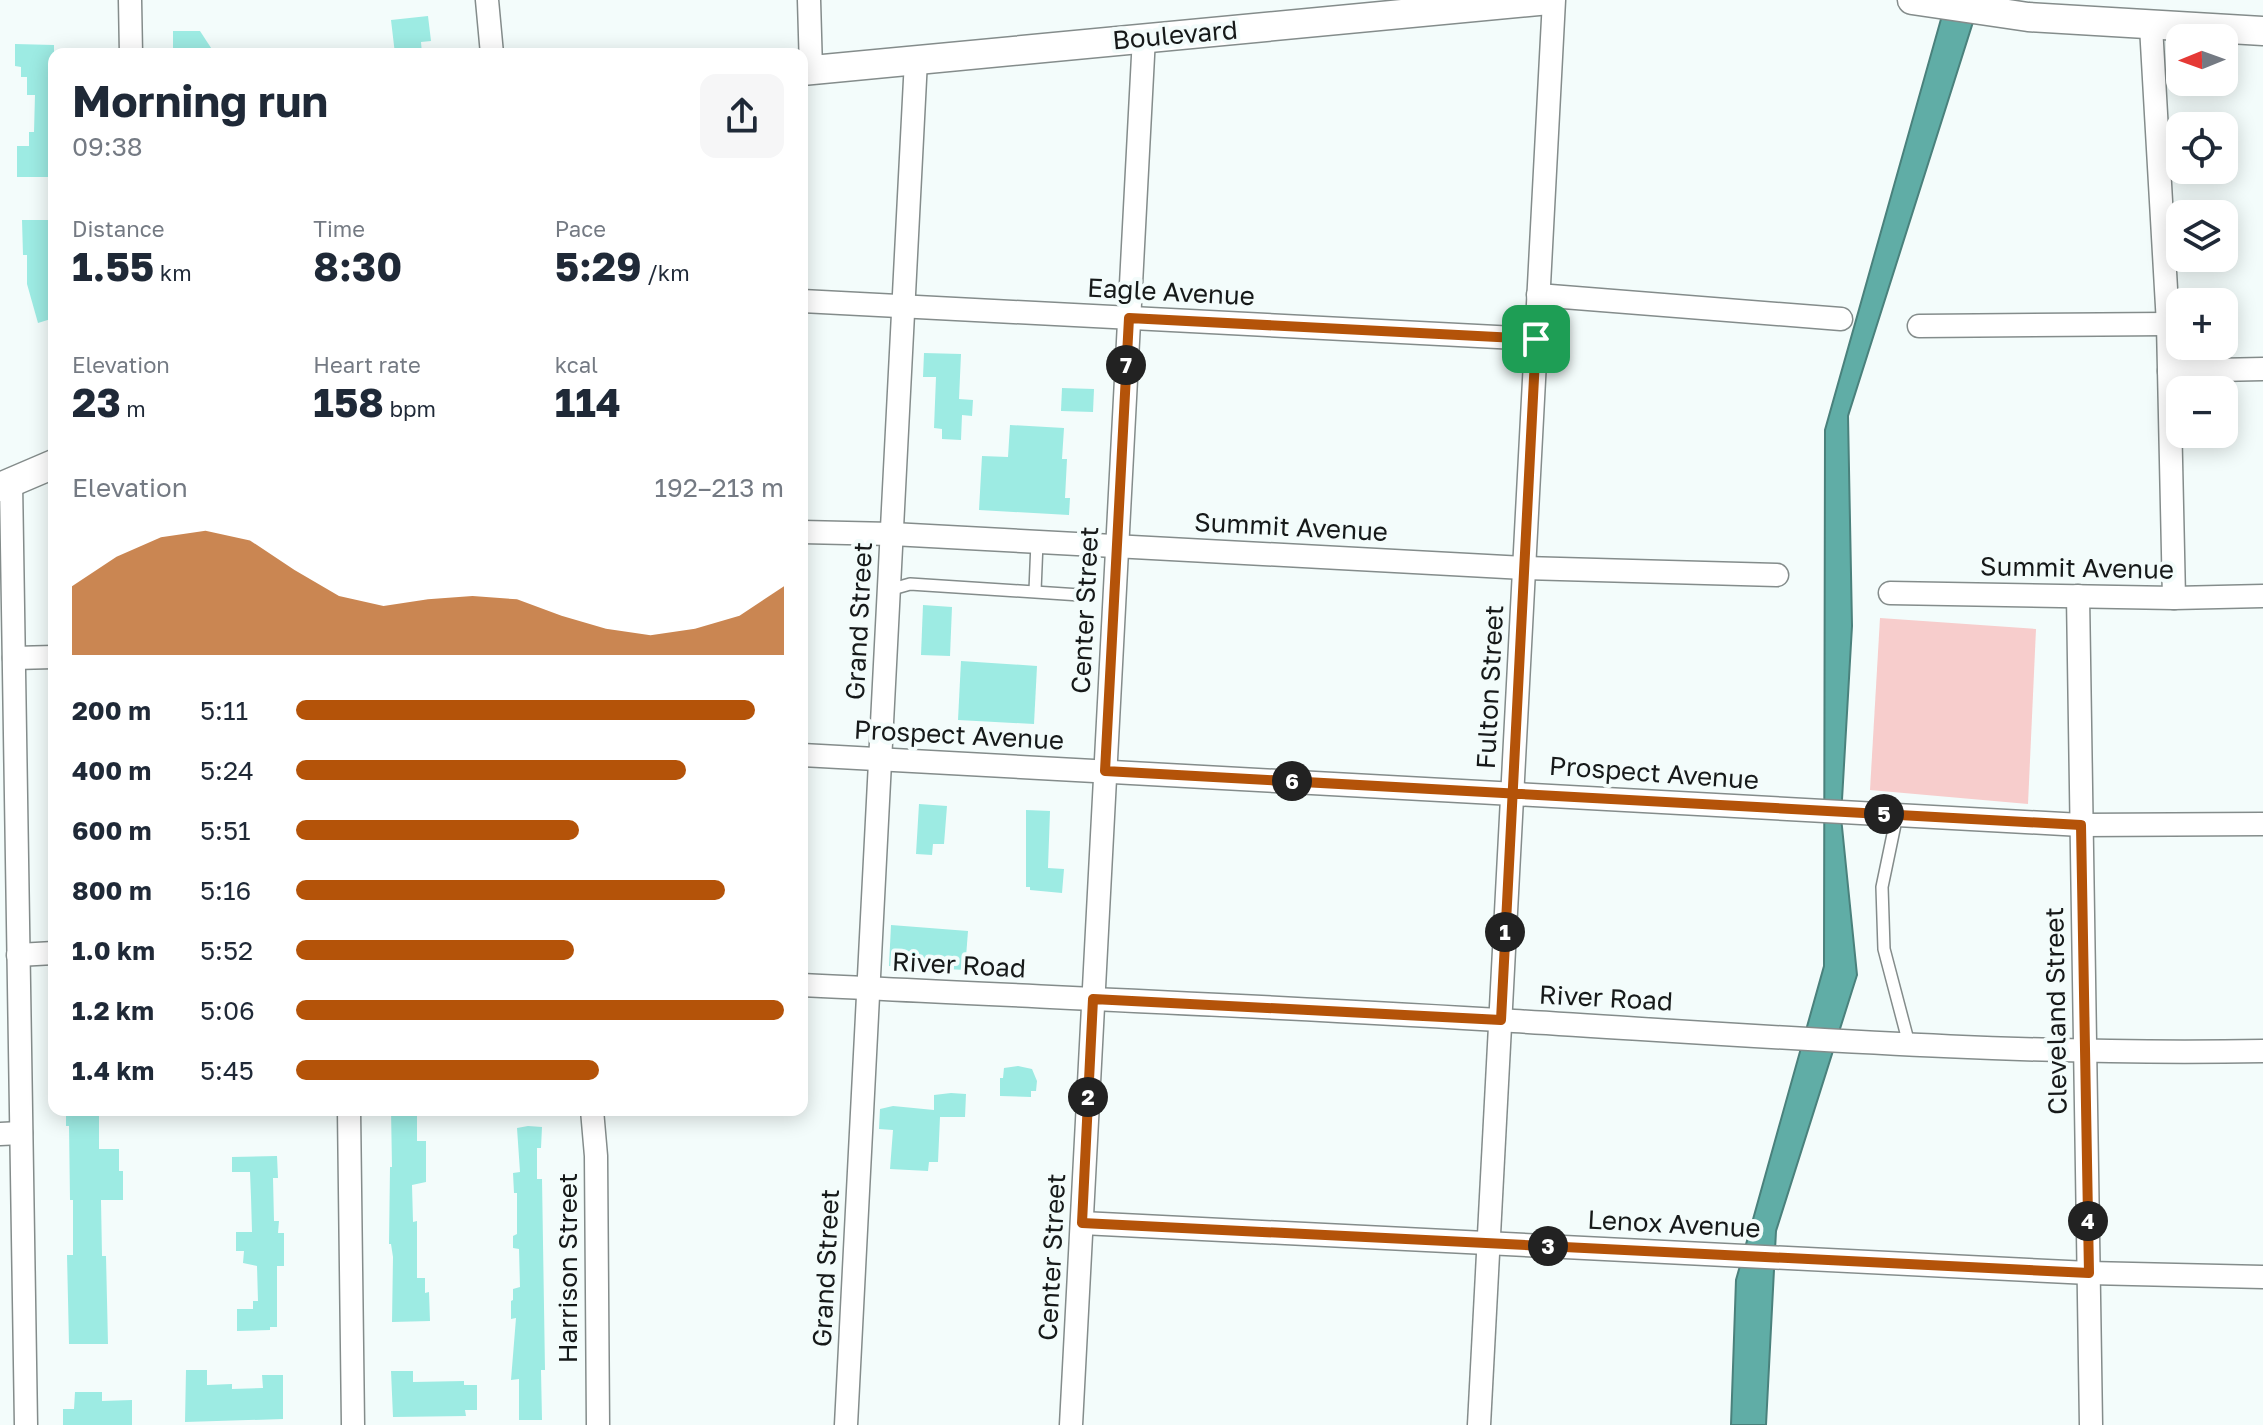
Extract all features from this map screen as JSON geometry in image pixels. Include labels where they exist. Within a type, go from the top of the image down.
[{"type":"street","points":[[130,0],[131,48]]},
{"type":"street","points":[[487,0],[491,48]]},
{"type":"street","points":[[807,48],[809,0]]},
{"type":"street","name":"Boulevard","points":[[808,71],[1426,5],[1551,0]]},
{"type":"street","name":"Fulton Street","points":[[1479,1425],[1551,0]]},
{"type":"street","points":[[1924,2],[1985,12],[2151,26],[2263,31]]},
{"type":"street","points":[[2151,26],[2166,289]]},
{"type":"street","name":"Center Street","points":[[1071,1425],[1144,37]]},
{"type":"street","name":"Grand Street","points":[[846,1425],[916,60]]},
{"type":"street","points":[[1538,295],[1841,319]]},
{"type":"street","name":"Eagle Avenue","points":[[808,301],[1536,339]]},
{"type":"street","points":[[1919,326],[2166,324]]},
{"type":"street","points":[[2169,360],[2174,598]]},
{"type":"street","points":[[2169,371],[2263,369]]},
{"type":"street","points":[[26,1425],[11,1134],[18,955],[14,658],[5,484],[48,466]]},
{"type":"street","name":"Summit Avenue","points":[[808,532],[1524,568],[1777,575]]},
{"type":"street","name":"Summit Avenue","points":[[1890,593],[2174,598],[2263,596]]},
{"type":"street","name":"Cleveland Street","points":[[2078,596],[2091,1425]]},
{"type":"street","points":[[14,658],[48,657]]},
{"type":"street","name":"Prospect Avenue","points":[[808,755],[2081,825],[2263,824]]},
{"type":"street","points":[[18,955],[48,953]]},
{"type":"street","name":"River Road","points":[[808,985],[1501,1020],[1840,1041],[2085,1051],[2263,1051]]},
{"type":"street","points":[[349,1116],[353,1425]]},
{"type":"street","name":"Harrison Street","points":[[593,1116],[596,1156],[598,1425]]},
{"type":"street","name":"Lenox Avenue","points":[[1082,1223],[2089,1273],[2263,1277]]},
{"type":"lane","points":[[1035,591],[1037,542]]},
{"type":"lane","points":[[889,590],[910,584],[1080,595]]},
{"type":"lane","points":[[1897,815],[1882,887],[1884,949],[1909,1044]]},
{"type":"shaded area","points":[[1880,618],[2036,629],[2028,804],[1870,790]]},
{"type":"water","points":[[1950,0],[1980,0],[1848,416],[1852,626],[1841,817],[1857,975],[1776,1231],[1766,1425],[1731,1425],[1736,1280],[1824,966],[1825,430],[1941,19]]},
{"type":"building","points":[[428,16],[431,41],[421,42],[422,48],[394,48],[391,20]]},
{"type":"building","points":[[173,31],[200,31],[211,48],[173,48]]},
{"type":"building","points":[[15,44],[54,45],[54,48],[48,48],[48,177],[17,177],[17,146],[29,146],[29,132],[34,132],[35,95],[27,95],[27,77],[21,77],[21,67],[15,66]]},
{"type":"building","points":[[22,220],[48,220],[48,320],[38,323],[27,284],[27,255],[23,255]]},
{"type":"building","points":[[924,353],[961,354],[959,399],[973,400],[972,416],[962,415],[961,440],[942,439],[942,429],[934,428],[936,377],[923,377]]},
{"type":"building","points":[[1062,388],[1094,389],[1093,412],[1061,411]]},
{"type":"building","points":[[1010,425],[1064,428],[1062,459],[1067,459],[1065,498],[1070,498],[1069,515],[979,510],[982,456],[1008,457]]},
{"type":"building","points":[[923,605],[952,607],[950,656],[921,655]]},
{"type":"building","points":[[961,661],[1037,666],[1034,724],[958,720]]},
{"type":"building","points":[[919,804],[947,806],[944,844],[933,844],[932,855],[916,854]]},
{"type":"building","points":[[1026,810],[1050,811],[1048,868],[1064,869],[1062,893],[1026,887]]},
{"type":"building","points":[[891,925],[968,931],[965,970],[889,966]]},
{"type":"building","points":[[1018,1066],[1032,1069],[1037,1081],[1036,1091],[1031,1091],[1031,1097],[1000,1096],[1000,1078],[1003,1078],[1004,1068]]},
{"type":"building","points":[[966,1094],[965,1117],[940,1117],[938,1162],[929,1162],[928,1171],[890,1169],[893,1130],[879,1129],[880,1109],[893,1106],[934,1110],[934,1095]]},
{"type":"building","points":[[66,1116],[99,1116],[99,1149],[119,1149],[123,1200],[101,1200],[108,1344],[69,1344],[67,1255],[73,1255],[73,1200],[70,1200],[69,1126],[66,1126]]},
{"type":"building","points":[[391,1116],[417,1116],[417,1141],[426,1141],[426,1182],[412,1185],[413,1222],[417,1221],[417,1278],[425,1278],[430,1321],[392,1322],[393,1257],[389,1244]]},
{"type":"building","points":[[542,1127],[541,1148],[537,1148],[537,1179],[542,1179],[545,1370],[541,1370],[542,1420],[519,1420],[519,1379],[511,1380],[516,1318],[511,1319],[511,1301],[513,1289],[520,1287],[519,1249],[513,1248],[513,1236],[517,1234],[517,1193],[514,1193],[513,1173],[520,1172],[517,1128]]},
{"type":"building","points":[[277,1156],[278,1178],[273,1178],[274,1221],[279,1221],[278,1233],[284,1233],[284,1266],[277,1266],[277,1327],[237,1331],[237,1309],[253,1309],[253,1301],[258,1301],[257,1266],[243,1263],[244,1251],[236,1251],[236,1232],[252,1232],[250,1172],[232,1172],[232,1157]]},
{"type":"building","points":[[186,1370],[207,1370],[207,1385],[232,1384],[232,1389],[263,1388],[262,1375],[283,1375],[283,1419],[185,1422]]},
{"type":"building","points":[[391,1371],[413,1371],[413,1382],[464,1381],[464,1385],[477,1385],[477,1410],[465,1410],[466,1416],[393,1417]]},
{"type":"building","points":[[75,1392],[102,1392],[102,1401],[132,1400],[132,1425],[63,1425],[63,1409],[74,1409]]},
{"type":"route","points":[[1536,339],[1129,318],[1105,771],[1512,792],[2081,825],[2089,1273],[1082,1223],[1093,999],[1501,1020],[1506,906],[1512,792],[1524,568],[1536,339]]}]
